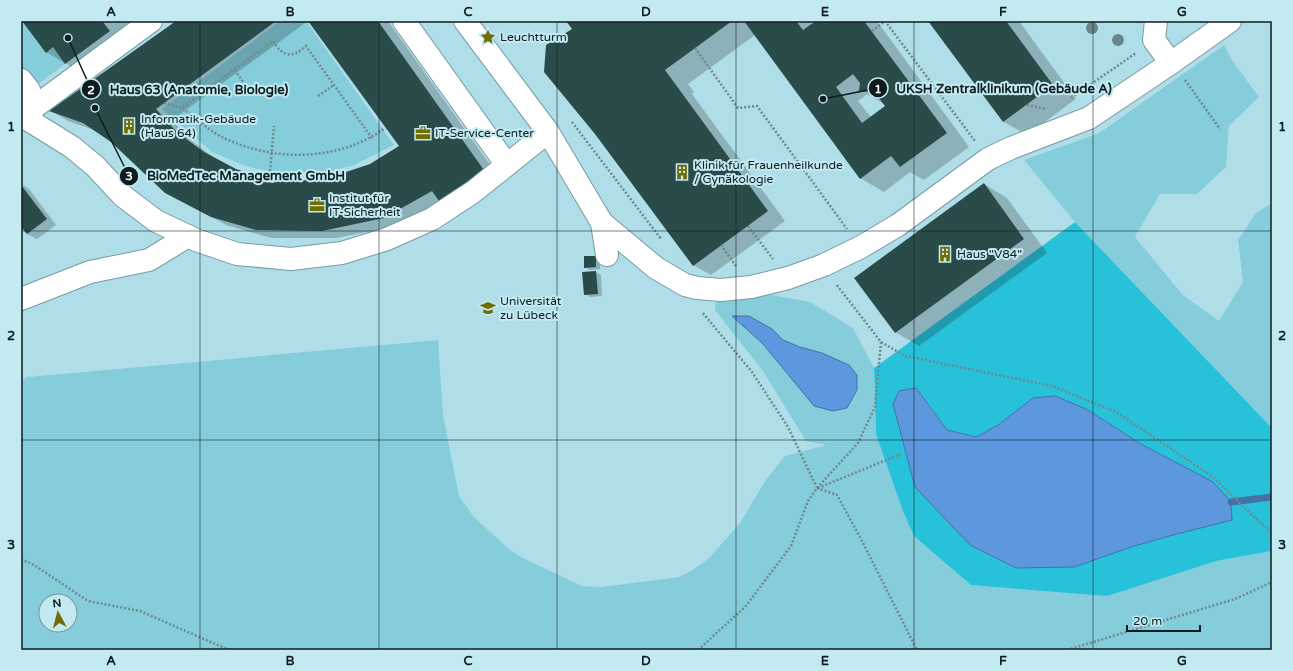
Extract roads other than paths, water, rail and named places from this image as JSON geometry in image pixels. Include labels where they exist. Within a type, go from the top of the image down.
[{"type":"street","points":[[26,114],[151,21]]},
{"type":"street","points":[[404,21],[507,165]]},
{"type":"street","points":[[465,21],[548,132],[602,223],[652,266],[685,285],[697,288],[721,290],[751,287],[788,278],[824,265],[860,247],[898,225],[988,159],[1011,148],[1089,118],[1230,21]]},
{"type":"street","points":[[1155,31],[1171,63]]},
{"type":"street","points":[[21,80],[29,90],[26,114]]},
{"type":"street","points":[[26,114],[72,147],[95,166],[123,196],[156,221],[188,236],[236,254],[291,259],[342,253],[387,239],[432,219],[473,192],[548,132]]},
{"type":"street","points":[[602,223],[606,255]]},
{"type":"street","points":[[21,299],[90,272],[149,260],[188,236]]},
{"type":"waterway","points":[[1231,502],[1272,497]]},
{"type":"place","name":"Leuchtturm","points":[[488,37]]},
{"type":"place","name":"Haus 63 (Anatomie, Biologie)","points":[[68,38]]},
{"type":"place","name":"UKSH Zentralklinikum (Gebäude A)","points":[[823,99]]},
{"type":"place","name":"BioMedTec Management GmbH","points":[[95,108]]},
{"type":"place","name":"Informatik-Gebäude (Haus 64)","points":[[129,126]]},
{"type":"place","name":"IT-Service-Center","points":[[423,133]]},
{"type":"place","name":"Klinik für Frauenheilkunde / Gynäkologie","points":[[682,172]]},
{"type":"place","name":"Institut für IT-Sicherheit","points":[[317,205]]},
{"type":"place","name":"Haus \"V84\"","points":[[945,254]]},
{"type":"place","name":"Universität zu Lübeck","points":[[488,308]]}]
